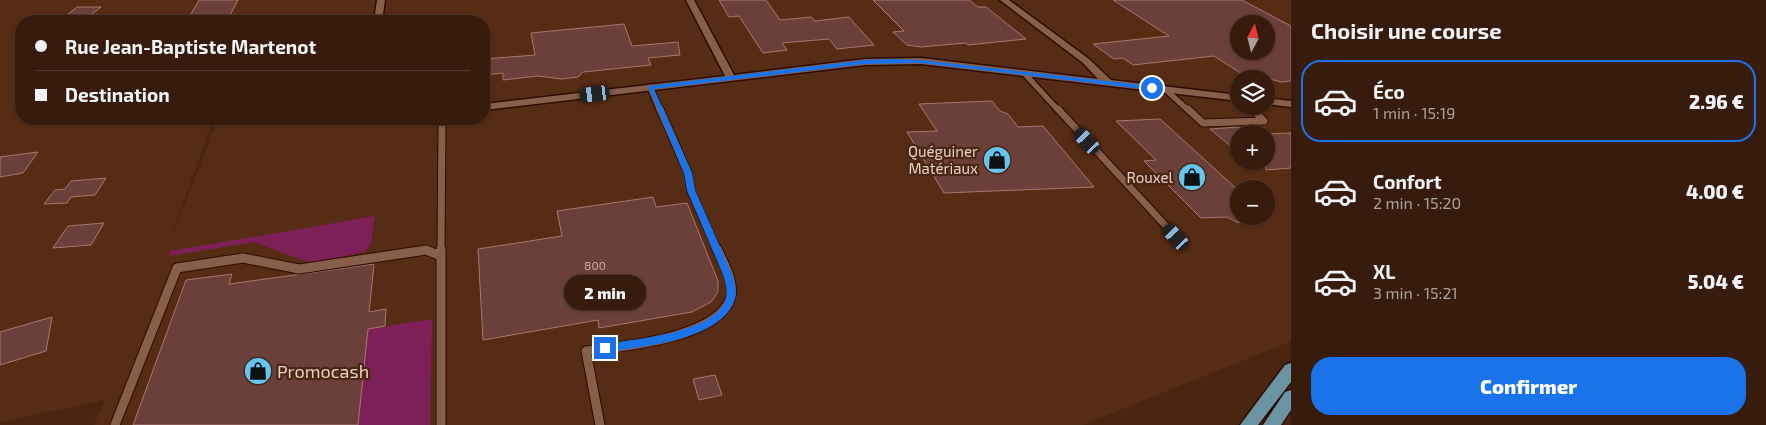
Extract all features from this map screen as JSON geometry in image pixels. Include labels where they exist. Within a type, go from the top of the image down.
[{"type":"main road","points":[[1248,425],[1291,370]]},
{"type":"main road","points":[[1271,425],[1291,397]]},
{"type":"street","points":[[379,15],[381,0]]},
{"type":"street","points":[[690,0],[731,78]]},
{"type":"street","points":[[1004,0],[1086,62],[1107,82]]},
{"type":"street","points":[[490,106],[893,60],[921,61],[1230,97]]},
{"type":"street","points":[[1275,102],[1291,104]]},
{"type":"lane","points":[[1024,73],[1176,237]]},
{"type":"lane","points":[[600,425],[586,351],[664,339],[703,327],[722,313],[731,298],[731,285],[727,272],[691,190],[688,173],[650,87]]},
{"type":"lane","points":[[1165,89],[1203,123],[1264,121],[1258,115]]},
{"type":"lane","points":[[441,425],[442,125]]},
{"type":"lane","points":[[115,425],[177,268],[242,258],[299,270],[426,250],[441,256]]},
{"type":"shaded area","points":[[0,0],[1291,0],[1291,341],[1083,425],[94,425],[105,400],[0,422]],"holes":[[[15,15],[490,15],[490,125],[216,125],[169,244],[211,125],[15,125]]]},
{"type":"shaded area","points":[[375,216],[371,244],[365,252],[310,263],[254,242],[169,256],[170,251]]},
{"type":"shaded area","points":[[432,319],[430,425],[358,425],[368,329]]},
{"type":"building","points":[[199,0],[238,0],[230,15],[190,15]]},
{"type":"building","points":[[719,0],[766,0],[780,20],[811,17],[815,21],[849,17],[874,45],[837,49],[829,39],[782,43],[787,50],[763,53],[739,16],[729,17]]},
{"type":"building","points":[[873,0],[969,0],[978,7],[986,7],[1026,39],[968,45],[966,43],[921,47],[907,45],[893,32],[904,31]]},
{"type":"building","points":[[1113,0],[1242,0],[1270,15],[1230,15],[1230,60],[1275,60],[1275,18],[1291,26],[1291,81],[1275,80],[1275,70],[1236,70],[1214,56],[1133,65],[1123,58],[1114,59],[1093,44],[1169,36]]},
{"type":"building","points":[[77,7],[101,7],[91,15],[67,15]]},
{"type":"building","points":[[624,24],[632,46],[678,42],[680,55],[648,58],[651,65],[583,72],[578,77],[562,79],[538,76],[503,80],[503,73],[490,74],[490,59],[535,55],[531,33]]},
{"type":"building","name":"Quéguiner Matériaux","points":[[992,101],[1000,111],[1008,114],[1018,127],[1043,126],[1094,187],[944,193],[907,132],[937,131],[919,104]]},
{"type":"building","name":"Rouxel","points":[[1160,119],[1230,183],[1230,218],[1201,218],[1144,161],[1156,160],[1116,121]]},
{"type":"building","points":[[1230,128],[1230,146],[1210,129]]},
{"type":"building","points":[[1291,133],[1291,168],[1275,169],[1275,134]]},
{"type":"building","points":[[38,152],[23,173],[0,177],[0,157]]},
{"type":"building","points":[[106,178],[95,195],[71,197],[67,203],[44,204],[55,190],[65,189],[71,181]]},
{"type":"building","points":[[653,197],[656,207],[687,203],[718,281],[718,292],[711,302],[692,312],[599,328],[598,320],[483,340],[478,249],[562,236],[557,211]]},
{"type":"building","points":[[104,223],[91,245],[53,248],[68,226]]},
{"type":"building","name":"Promocash","points":[[374,264],[369,312],[386,309],[385,326],[368,329],[358,425],[133,425],[186,280],[232,274],[229,284]]},
{"type":"building","points":[[52,317],[46,351],[0,365],[0,332]]},
{"type":"building","points":[[715,375],[722,395],[699,400],[693,379]]},
{"type":"place","name":"Quéguiner Matériaux","points":[[997,160]]},
{"type":"place","name":"Rouxel","points":[[1192,177]]},
{"type":"place","name":"Promocash","points":[[258,371]]},
{"type":"route","points":[[605,348],[664,339],[703,327],[722,313],[731,298],[731,285],[727,272],[691,190],[688,173],[650,87],[893,60],[921,61],[1152,88]]}]
